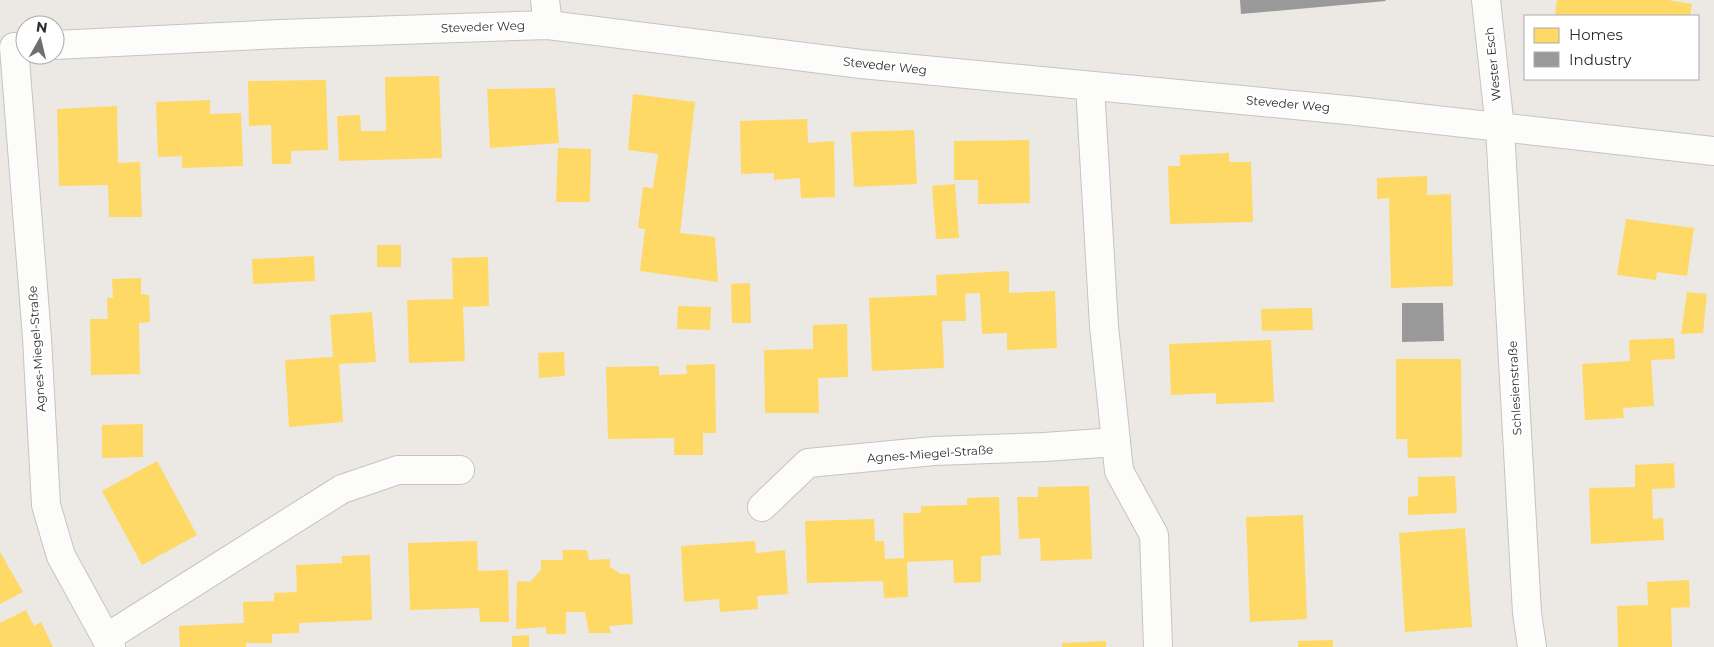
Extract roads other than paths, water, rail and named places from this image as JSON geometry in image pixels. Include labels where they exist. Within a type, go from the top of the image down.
[{"type":"street","name":"Wester Esch","points":[[1486,0],[1500,128]]},
{"type":"street","name":"Steveder Weg","points":[[65,44],[270,34],[547,12],[861,64],[1348,110],[1714,151]]},
{"type":"street","name":"Agnes-Miegel-Straße","points":[[13,47],[37,338],[46,505],[60,556],[109,642],[342,489],[398,470],[460,470]]},
{"type":"street","points":[[1090,86],[1104,326],[1119,471],[1154,535],[1158,647]]},
{"type":"street","name":"Schlesienstraße","points":[[1500,128],[1527,613],[1532,647]]},
{"type":"street","name":"Agnes-Miegel-Straße","points":[[762,507],[808,463],[934,452],[1116,442]]}]
